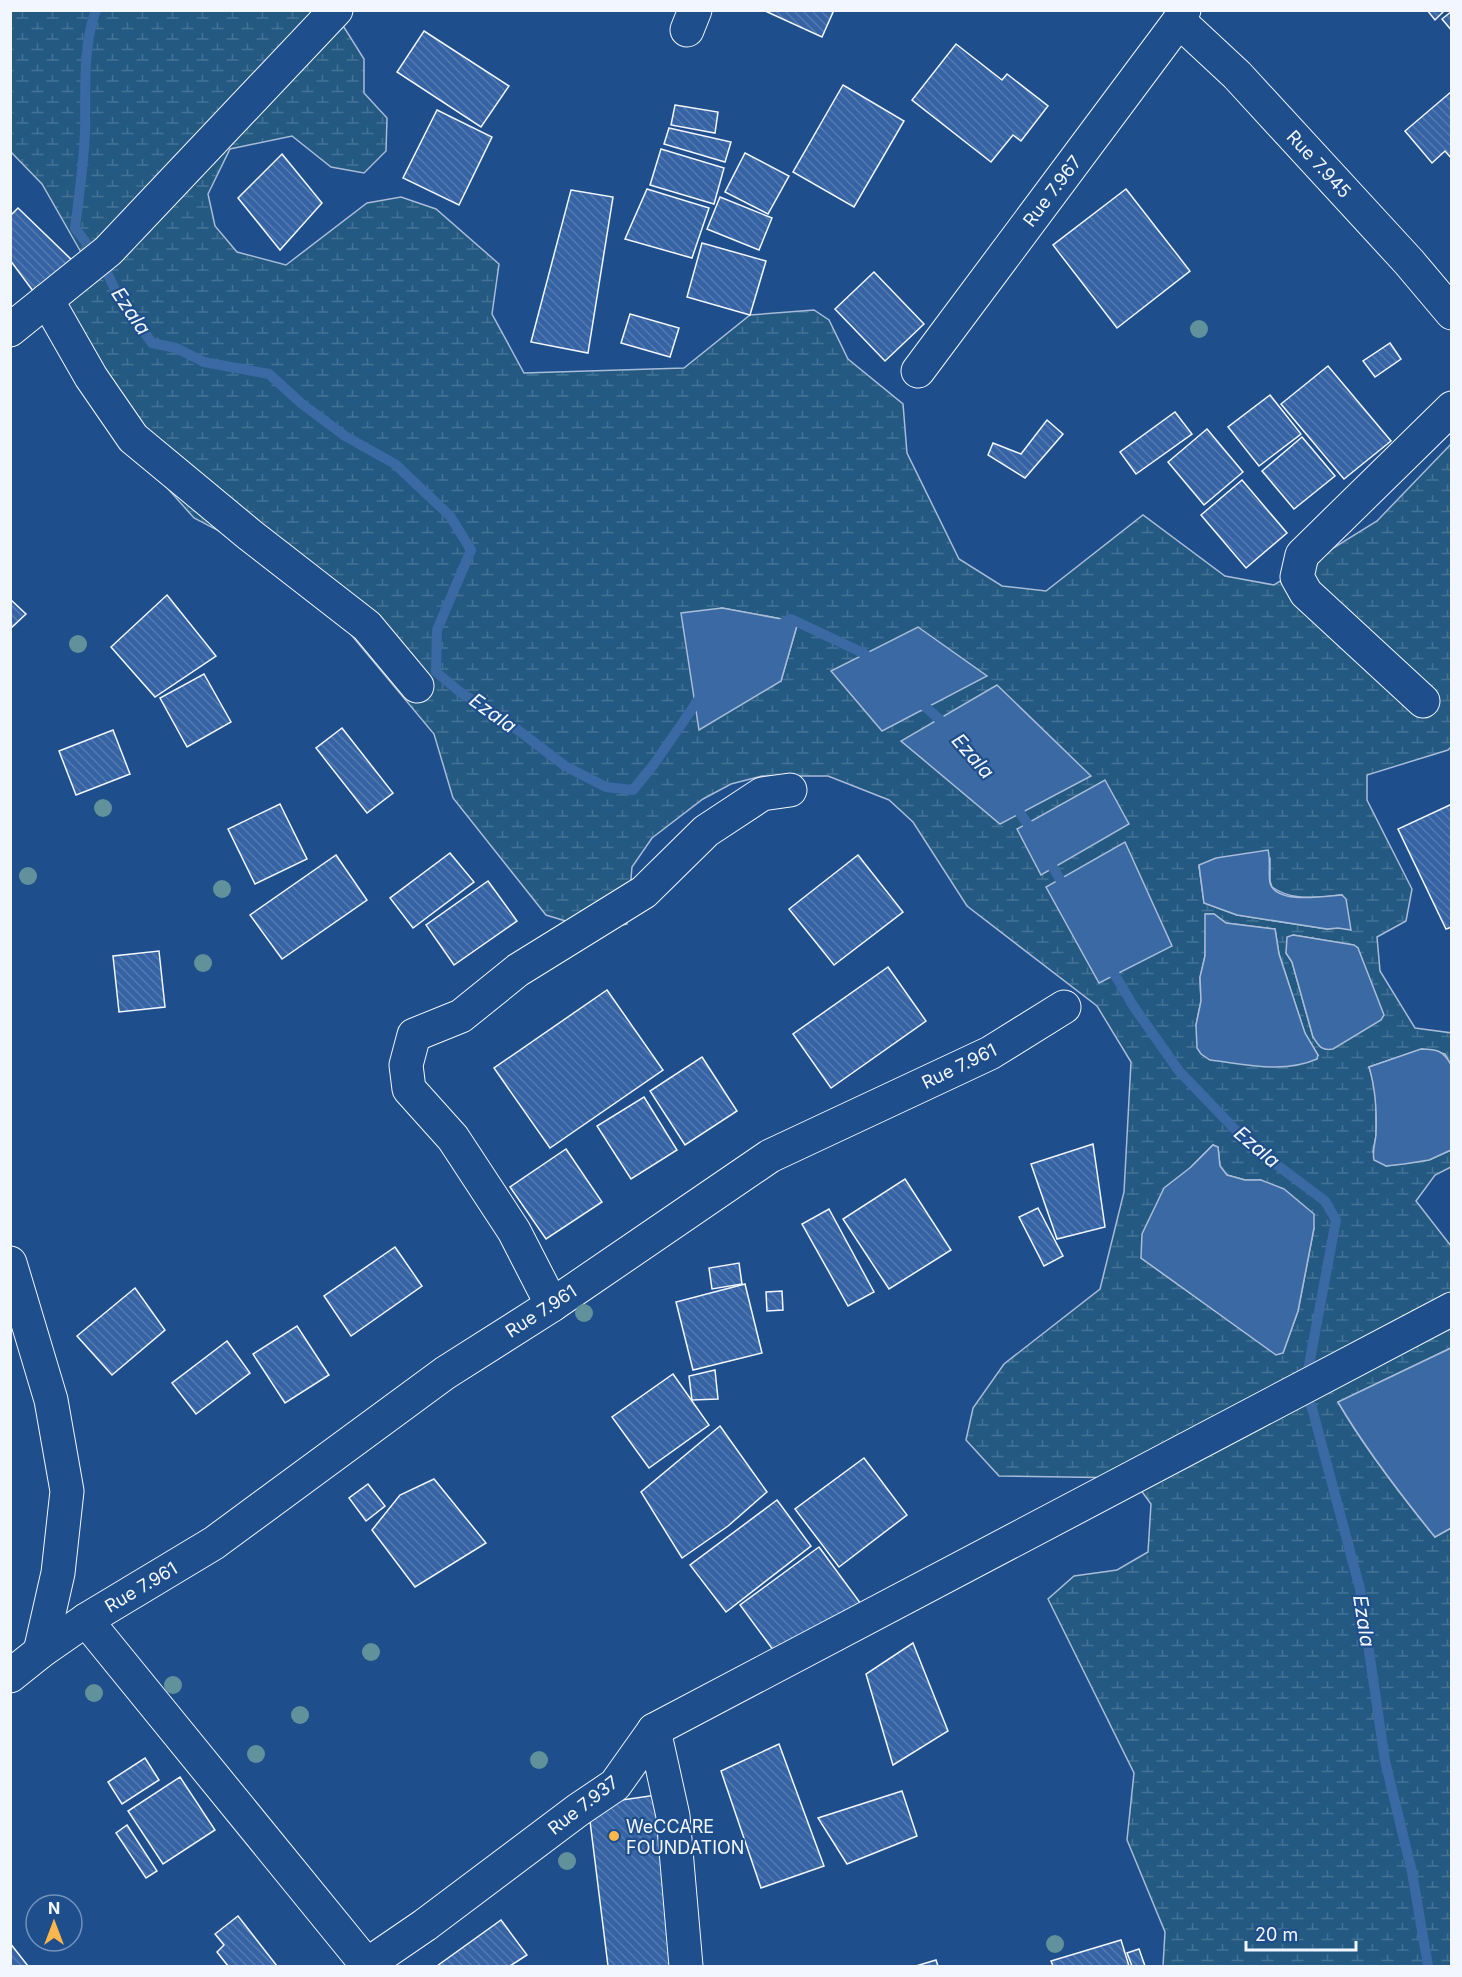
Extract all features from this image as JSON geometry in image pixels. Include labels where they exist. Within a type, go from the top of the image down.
[{"type":"street","points":[[10,330],[97,260],[336,10]]},
{"type":"street","name":"Rue 7.945","points":[[1182,16],[1409,262],[1452,313]]},
{"type":"street","name":"Rue 7.967","points":[[918,371],[1182,16]]},
{"type":"street","points":[[47,300],[91,377],[134,438],[250,535],[367,626],[417,686]]},
{"type":"street","points":[[1423,701],[1306,592],[1297,577],[1302,555],[1452,408]]},
{"type":"street","points":[[552,1305],[514,1231],[453,1138],[409,1089],[406,1065],[414,1035],[461,1016],[518,970],[644,892],[706,831],[762,794],[790,790]]},
{"type":"street","name":"Rue 7.961","points":[[10,1676],[86,1620],[214,1543],[446,1373],[552,1305],[770,1156],[990,1053],[1064,1007]]},
{"type":"street","points":[[10,1263],[51,1400],[67,1491],[58,1573],[40,1652]]},
{"type":"street","points":[[686,1966],[673,1816],[654,1730],[1444,1314]]},
{"type":"street","points":[[86,1620],[366,1966]]},
{"type":"street","name":"Rue 7.937","points":[[366,1966],[615,1785],[654,1730]]},
{"type":"green space","points":[[11,11],[352,11],[340,21],[364,59],[364,93],[387,118],[386,151],[364,173],[331,167],[292,136],[230,149],[208,194],[215,226],[237,252],[286,265],[367,203],[401,197],[436,209],[499,264],[492,314],[524,373],[684,368],[750,315],[814,310],[829,320],[848,359],[903,404],[907,453],[959,559],[1002,586],[1046,591],[1143,515],[1225,576],[1274,585],[1377,521],[1451,444],[1451,747],[1448,750],[1367,775],[1367,800],[1412,889],[1406,921],[1377,937],[1380,971],[1415,1028],[1452,1033],[1451,1065],[1445,1054],[1422,1049],[1369,1067],[1376,1090],[1376,1136],[1373,1152],[1386,1166],[1429,1160],[1451,1150],[1451,1167],[1435,1175],[1416,1201],[1451,1246],[1451,1348],[1338,1402],[1384,1471],[1435,1537],[1451,1528],[1451,1966],[1163,1966],[1165,1932],[1127,1840],[1134,1773],[1048,1599],[1074,1576],[1117,1570],[1148,1552],[1151,1504],[1132,1478],[999,1476],[966,1440],[973,1408],[1004,1364],[1100,1289],[1124,1192],[1131,1062],[1097,1006],[967,906],[913,822],[889,800],[828,776],[762,776],[731,784],[703,799],[652,838],[632,867],[627,924],[595,930],[546,915],[453,798],[434,734],[348,631],[269,557],[194,518],[105,418],[59,310],[82,254],[42,184],[11,152]],"holes":[[[722,608],[798,622],[781,681]],[[1270,858],[1270,881],[1272,887],[1280,892],[1297,897],[1342,895],[1338,928],[1327,929],[1237,915],[1204,903],[1199,866]],[[1206,914],[1214,914],[1226,923],[1275,929],[1279,954],[1305,1034],[1318,1055],[1196,1025],[1201,1001],[1200,978],[1205,956]],[[1293,935],[1353,945],[1358,948],[1313,1037],[1292,962],[1286,953]],[[1213,1145],[1218,1147],[1220,1166],[1227,1175],[1245,1180],[1261,1180],[1314,1228],[1298,1311],[1283,1353],[1276,1354],[1141,1258],[1191,1167]]]},
{"type":"water","points":[[722,608],[798,622],[781,681],[699,730],[681,613]]},
{"type":"water","points":[[918,627],[987,676],[882,731],[831,671]]},
{"type":"water","points":[[997,685],[1091,776],[1000,824],[901,741]]},
{"type":"water","points":[[1105,780],[1129,824],[1041,875],[1017,829]]},
{"type":"water","points":[[1125,842],[1172,946],[1099,983],[1046,887]]},
{"type":"water","points":[[1268,850],[1270,883],[1274,890],[1291,897],[1302,898],[1342,895],[1346,899],[1351,930],[1327,929],[1237,915],[1204,903],[1199,865],[1216,858]]},
{"type":"water","points":[[1205,914],[1214,914],[1226,923],[1275,929],[1279,954],[1305,1033],[1318,1055],[1317,1059],[1291,1066],[1264,1067],[1210,1060],[1201,1054],[1197,1048],[1196,1025],[1201,1001],[1200,977],[1205,956]]},
{"type":"water","points":[[1293,935],[1354,945],[1358,948],[1384,1015],[1381,1020],[1333,1049],[1326,1049],[1319,1045],[1313,1037],[1292,962],[1286,953],[1287,937]]},
{"type":"water","points":[[1421,1049],[1439,1052],[1451,1065],[1451,1150],[1429,1160],[1386,1166],[1374,1160],[1376,1109],[1369,1067]]},
{"type":"water","points":[[1213,1145],[1218,1147],[1220,1166],[1227,1175],[1245,1180],[1261,1180],[1284,1189],[1314,1214],[1314,1228],[1298,1311],[1283,1353],[1276,1355],[1141,1258],[1142,1234],[1164,1188],[1191,1167]]},
{"type":"water","points":[[1451,1348],[1451,1528],[1435,1537],[1384,1471],[1338,1402]]},
{"type":"building","points":[[763,10],[834,10],[822,37]]},
{"type":"building","points":[[1427,10],[1445,10],[1435,20]]},
{"type":"building","points":[[1452,11],[1452,31],[1442,19]]},
{"type":"building","points":[[424,31],[509,86],[481,127],[397,72]]},
{"type":"building","points":[[956,44],[1002,80],[1007,74],[1048,106],[1021,141],[1013,135],[991,162],[912,100]]},
{"type":"building","points":[[843,85],[904,121],[854,207],[793,172]]},
{"type":"building","points":[[1452,91],[1452,159],[1445,151],[1432,163],[1405,131]]},
{"type":"building","points":[[675,105],[718,112],[715,133],[671,125]]},
{"type":"building","points":[[437,110],[492,137],[459,205],[403,178]]},
{"type":"building","points":[[669,128],[731,142],[725,162],[664,144]]},
{"type":"building","points":[[661,149],[724,168],[714,204],[650,185]]},
{"type":"building","points":[[745,153],[789,176],[768,214],[725,192]]},
{"type":"building","points":[[282,154],[322,203],[280,250],[238,198]]},
{"type":"building","points":[[647,189],[709,208],[692,258],[625,239]]},
{"type":"building","points":[[1126,189],[1190,271],[1117,328],[1053,245]]},
{"type":"building","points":[[571,190],[613,197],[588,353],[531,342]]},
{"type":"building","points":[[720,197],[772,218],[759,250],[707,229]]},
{"type":"building","points":[[18,208],[75,263],[39,299],[10,260],[10,216]]},
{"type":"building","points":[[702,243],[766,261],[750,315],[687,297]]},
{"type":"building","points":[[874,272],[924,324],[885,361],[835,309]]},
{"type":"building","points":[[630,314],[679,328],[670,357],[621,343]]},
{"type":"building","points":[[1390,343],[1401,359],[1375,377],[1363,361]]},
{"type":"building","points":[[1328,366],[1391,441],[1344,479],[1281,404]]},
{"type":"building","points":[[1270,395],[1301,434],[1259,466],[1228,427]]},
{"type":"building","points":[[1175,412],[1192,434],[1136,474],[1120,452]]},
{"type":"building","points":[[1047,420],[1063,434],[1025,478],[988,455],[993,443],[1021,454]]},
{"type":"building","points":[[1207,429],[1243,472],[1204,505],[1168,462]]},
{"type":"building","points":[[1302,437],[1335,476],[1294,509],[1262,471]]},
{"type":"building","points":[[1242,480],[1287,533],[1246,568],[1201,515]]},
{"type":"building","points":[[167,595],[216,656],[155,697],[111,647]]},
{"type":"building","points":[[10,599],[26,614],[10,629]]},
{"type":"building","points":[[204,674],[231,722],[187,747],[160,698]]},
{"type":"building","points":[[342,728],[393,793],[367,813],[316,748]]},
{"type":"building","points":[[113,730],[130,774],[76,795],[59,751]]},
{"type":"building","points":[[280,804],[307,859],[255,884],[228,829]]},
{"type":"building","points":[[1452,804],[1452,927],[1446,929],[1398,829]]},
{"type":"building","points":[[450,853],[474,882],[413,928],[390,898]]},
{"type":"building","points":[[336,855],[367,900],[282,959],[250,915]]},
{"type":"building","points":[[858,855],[903,912],[834,965],[789,909]]},
{"type":"building","points":[[488,881],[517,921],[454,965],[426,925]]},
{"type":"building","points":[[159,951],[165,1007],[119,1012],[113,956]]},
{"type":"building","points":[[888,967],[926,1021],[831,1088],[793,1034]]},
{"type":"building","points":[[607,990],[663,1070],[550,1148],[494,1068]]},
{"type":"building","points":[[702,1057],[737,1111],[685,1145],[650,1091]]},
{"type":"building","points":[[644,1097],[677,1150],[631,1179],[597,1126]]},
{"type":"building","points":[[1093,1144],[1105,1227],[1057,1239],[1031,1164]]},
{"type":"building","points":[[566,1149],[602,1202],[546,1239],[510,1187]]},
{"type":"building","points":[[905,1179],[951,1250],[889,1289],[843,1219]]},
{"type":"building","points":[[1038,1208],[1063,1256],[1044,1266],[1019,1217]]},
{"type":"building","points":[[829,1209],[874,1292],[848,1306],[802,1224]]},
{"type":"building","points":[[395,1247],[422,1286],[351,1336],[324,1296]]},
{"type":"building","points":[[739,1263],[742,1284],[712,1289],[709,1268]]},
{"type":"building","points":[[745,1284],[762,1353],[693,1370],[676,1302]]},
{"type":"building","points":[[135,1288],[165,1330],[112,1375],[77,1336]]},
{"type":"building","points":[[782,1291],[783,1310],[767,1311],[766,1292]]},
{"type":"building","points":[[297,1326],[329,1375],[285,1403],[253,1354]]},
{"type":"building","points":[[227,1341],[250,1373],[196,1414],[172,1383]]},
{"type":"building","points":[[715,1370],[718,1399],[692,1400],[689,1376]]},
{"type":"building","points":[[673,1374],[709,1425],[649,1468],[612,1417]]},
{"type":"building","points":[[720,1426],[767,1492],[728,1526],[682,1558],[641,1492]]},
{"type":"building","points":[[864,1458],[907,1515],[839,1567],[795,1509]]},
{"type":"building","points":[[434,1479],[486,1543],[415,1587],[372,1530],[400,1495]]},
{"type":"building","points":[[368,1484],[385,1506],[366,1521],[349,1498]]},
{"type":"building","points":[[777,1500],[811,1546],[726,1612],[690,1565]]},
{"type":"building","points":[[819,1547],[861,1604],[782,1662],[740,1605]]},
{"type":"building","points":[[913,1643],[948,1731],[893,1765],[866,1674]]},
{"type":"building","points":[[779,1744],[824,1866],[761,1888],[721,1771]]},
{"type":"building","points":[[145,1758],[159,1780],[122,1804],[108,1782]]},
{"type":"building","points":[[180,1777],[215,1830],[163,1864],[128,1811]]},
{"type":"building","points":[[902,1791],[917,1836],[847,1864],[818,1818]]},
{"type":"building","points":[[663,1794],[678,1966],[608,1966],[588,1805]]},
{"type":"building","points":[[127,1825],[157,1871],[146,1878],[116,1833]]},
{"type":"building","points":[[238,1916],[277,1966],[228,1966],[217,1952],[224,1945],[215,1934]]},
{"type":"building","points":[[501,1920],[527,1955],[510,1966],[437,1966]]},
{"type":"building","points":[[1121,1940],[1129,1966],[1053,1966],[1051,1961]]},
{"type":"building","points":[[10,1943],[28,1966],[10,1966]]},
{"type":"building","points":[[1139,1949],[1145,1966],[1132,1966],[1127,1953]]},
{"type":"building","points":[[936,1960],[938,1966],[916,1966]]},
{"type":"waterway","name":"Ezala","points":[[96,10],[87,54],[84,143],[75,228],[105,268],[118,296],[152,343],[176,348],[204,362],[269,374],[302,404],[345,436],[395,464],[450,516],[471,550],[437,630],[436,672],[460,692],[518,730],[565,766],[606,787],[633,790],[654,764],[703,693]]},
{"type":"waterway","name":"Ezala","points":[[776,627],[791,619],[863,653],[876,663]]},
{"type":"waterway","name":"Ezala","points":[[917,699],[950,729]]},
{"type":"waterway","name":"Ezala","points":[[1013,802],[1034,834]]},
{"type":"waterway","name":"Ezala","points":[[1046,856],[1067,891]]},
{"type":"waterway","name":"Ezala","points":[[1109,965],[1134,1007],[1179,1071],[1249,1144],[1325,1201],[1336,1220],[1304,1392],[1312,1408],[1360,1589],[1385,1761],[1412,1872],[1428,1966]]},
{"type":"place","name":"WeCCARE FOUNDATION","points":[[614,1836]]}]
